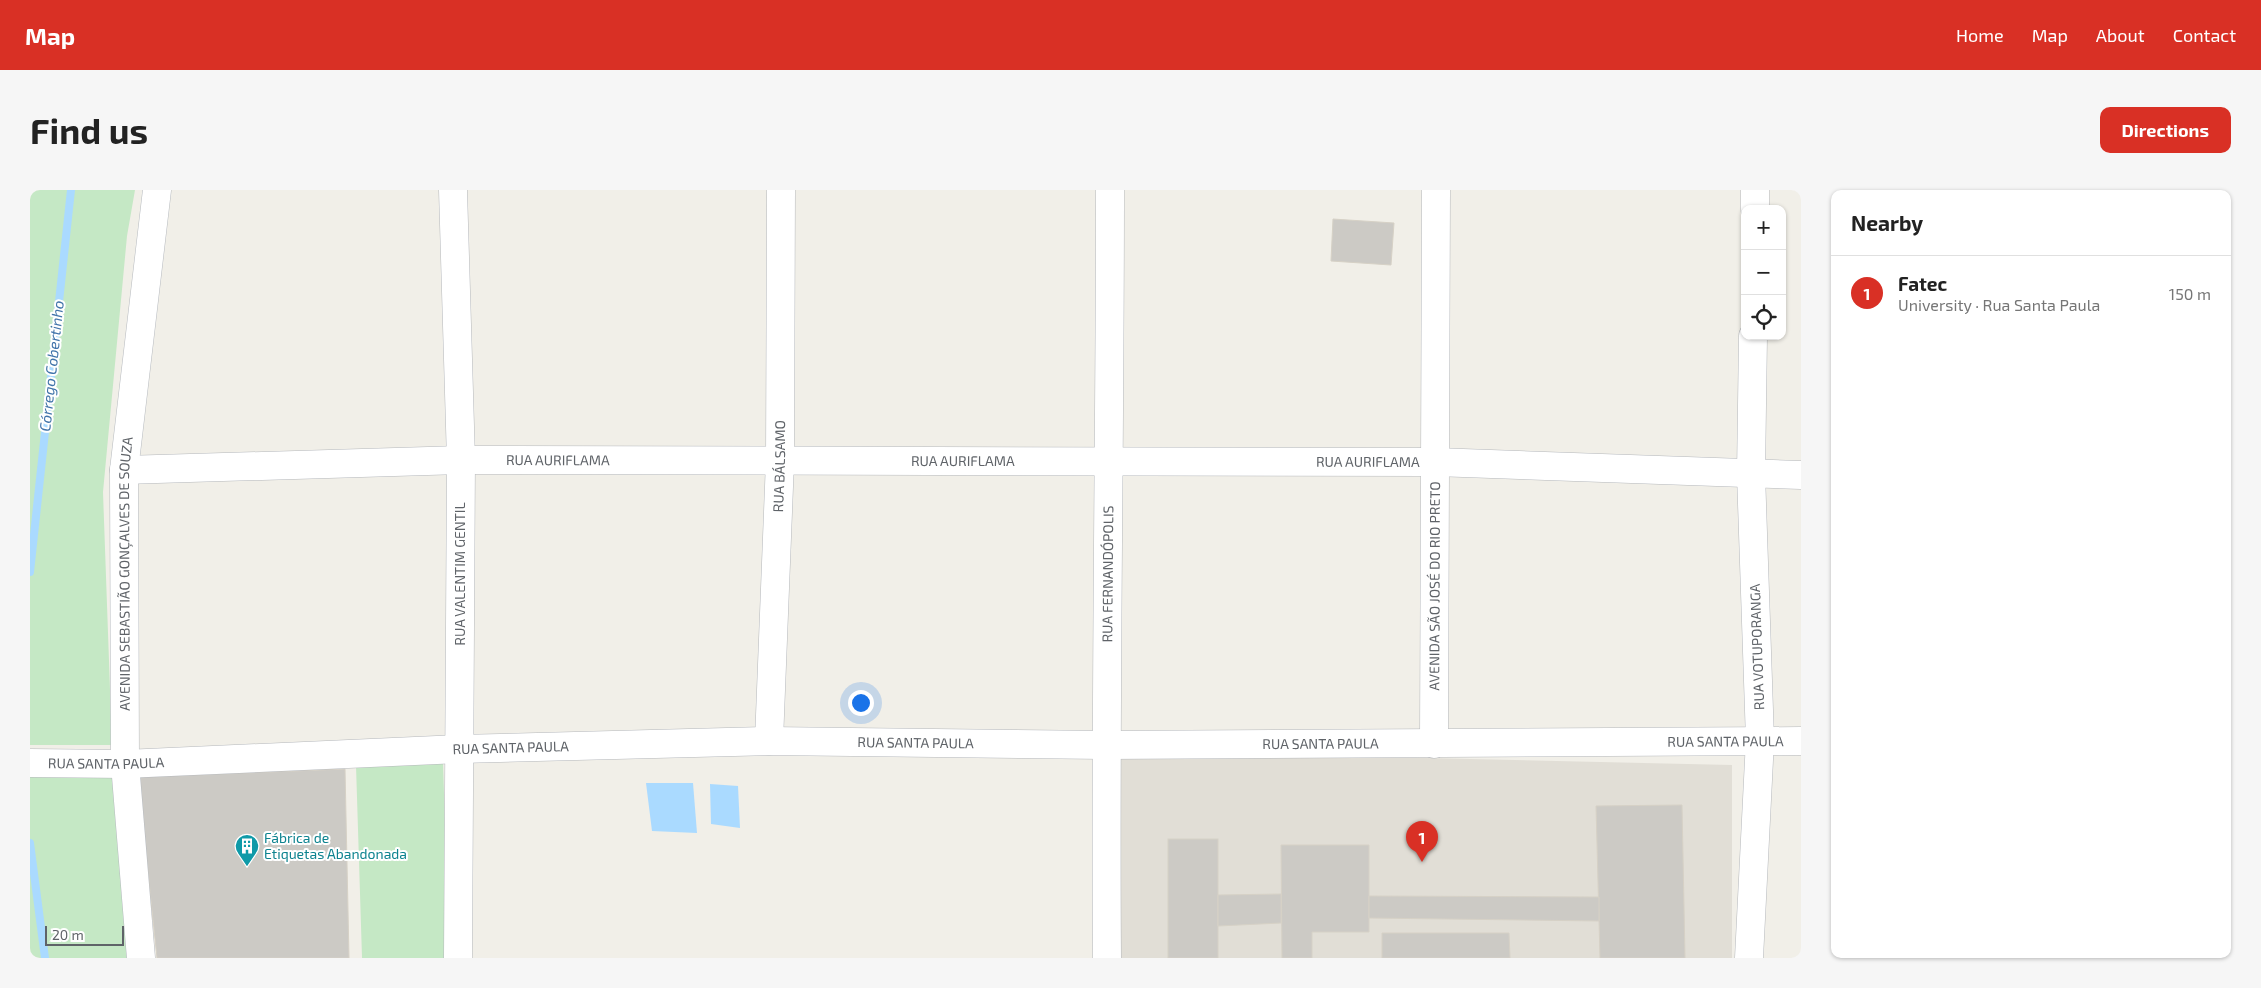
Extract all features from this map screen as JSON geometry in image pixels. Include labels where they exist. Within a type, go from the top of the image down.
[{"type":"street","name":"AVENIDA SEBASTIÃO GONÇALVES DE SOUZA","points":[[141,958],[125,764],[124,470],[156,190]]},
{"type":"street","name":"RUA VALENTIM GENTIL","points":[[453,190],[461,460],[458,958]]},
{"type":"street","name":"RUA BÁLSAMO","points":[[769,742],[780,461],[781,190]]},
{"type":"street","name":"RUA FERNANDÓPOLIS","points":[[1107,958],[1105,745],[1110,461],[1110,190]]},
{"type":"street","name":"AVENIDA SÃO JOSÉ DO RIO PRETO","points":[[1434,744],[1436,190]]},
{"type":"street","points":[[1755,205],[1756,190]]},
{"type":"street","name":"RUA VOTUPORANGA","points":[[1749,958],[1760,740],[1751,474],[1753,340]]},
{"type":"street","name":"RUA AURIFLAMA","points":[[124,470],[461,460],[1110,461],[1435,462],[1801,475]]},
{"type":"street","name":"RUA SANTA PAULA","points":[[30,763],[125,764],[459,749],[769,742],[1105,745],[1801,741]]},
{"type":"shaded area","points":[[1110,751],[1732,765],[1732,958],[1113,958]]},
{"type":"green space","points":[[30,190],[135,190],[127,236],[103,492],[112,745],[30,745]]},
{"type":"green space","points":[[443,761],[449,958],[362,958],[356,766]]},
{"type":"green space","points":[[118,776],[133,958],[30,958],[30,777]]},
{"type":"water","points":[[646,783],[693,783],[697,833],[652,831]]},
{"type":"water","points":[[710,784],[738,786],[740,828],[711,824]]},
{"type":"building","points":[[1333,219],[1394,223],[1391,265],[1331,261]]},
{"type":"building","name":"Fábrica de Etiquetas Abandonada","points":[[345,769],[349,958],[157,958],[138,777]]},
{"type":"building","points":[[1682,805],[1685,958],[1600,958],[1596,806]]},
{"type":"building","points":[[1168,839],[1218,839],[1218,958],[1168,958]]},
{"type":"building","points":[[1281,845],[1369,845],[1369,932],[1312,932],[1312,958],[1282,958]]},
{"type":"building","points":[[1281,894],[1281,923],[1218,926],[1218,895]]},
{"type":"building","points":[[1369,896],[1599,897],[1599,921],[1369,918]]},
{"type":"building","points":[[1382,933],[1509,933],[1510,958],[1382,958]]},
{"type":"waterway","name":"Córrego Cobertinho","points":[[30,572],[71,190]]},
{"type":"waterway","name":"Córrego Cobertinho","points":[[30,843],[45,958]]},
{"type":"place","name":"Fatec","points":[[1422,862]]},
{"type":"place","name":"Fábrica de Etiquetas Abandonada","points":[[247,867]]}]
